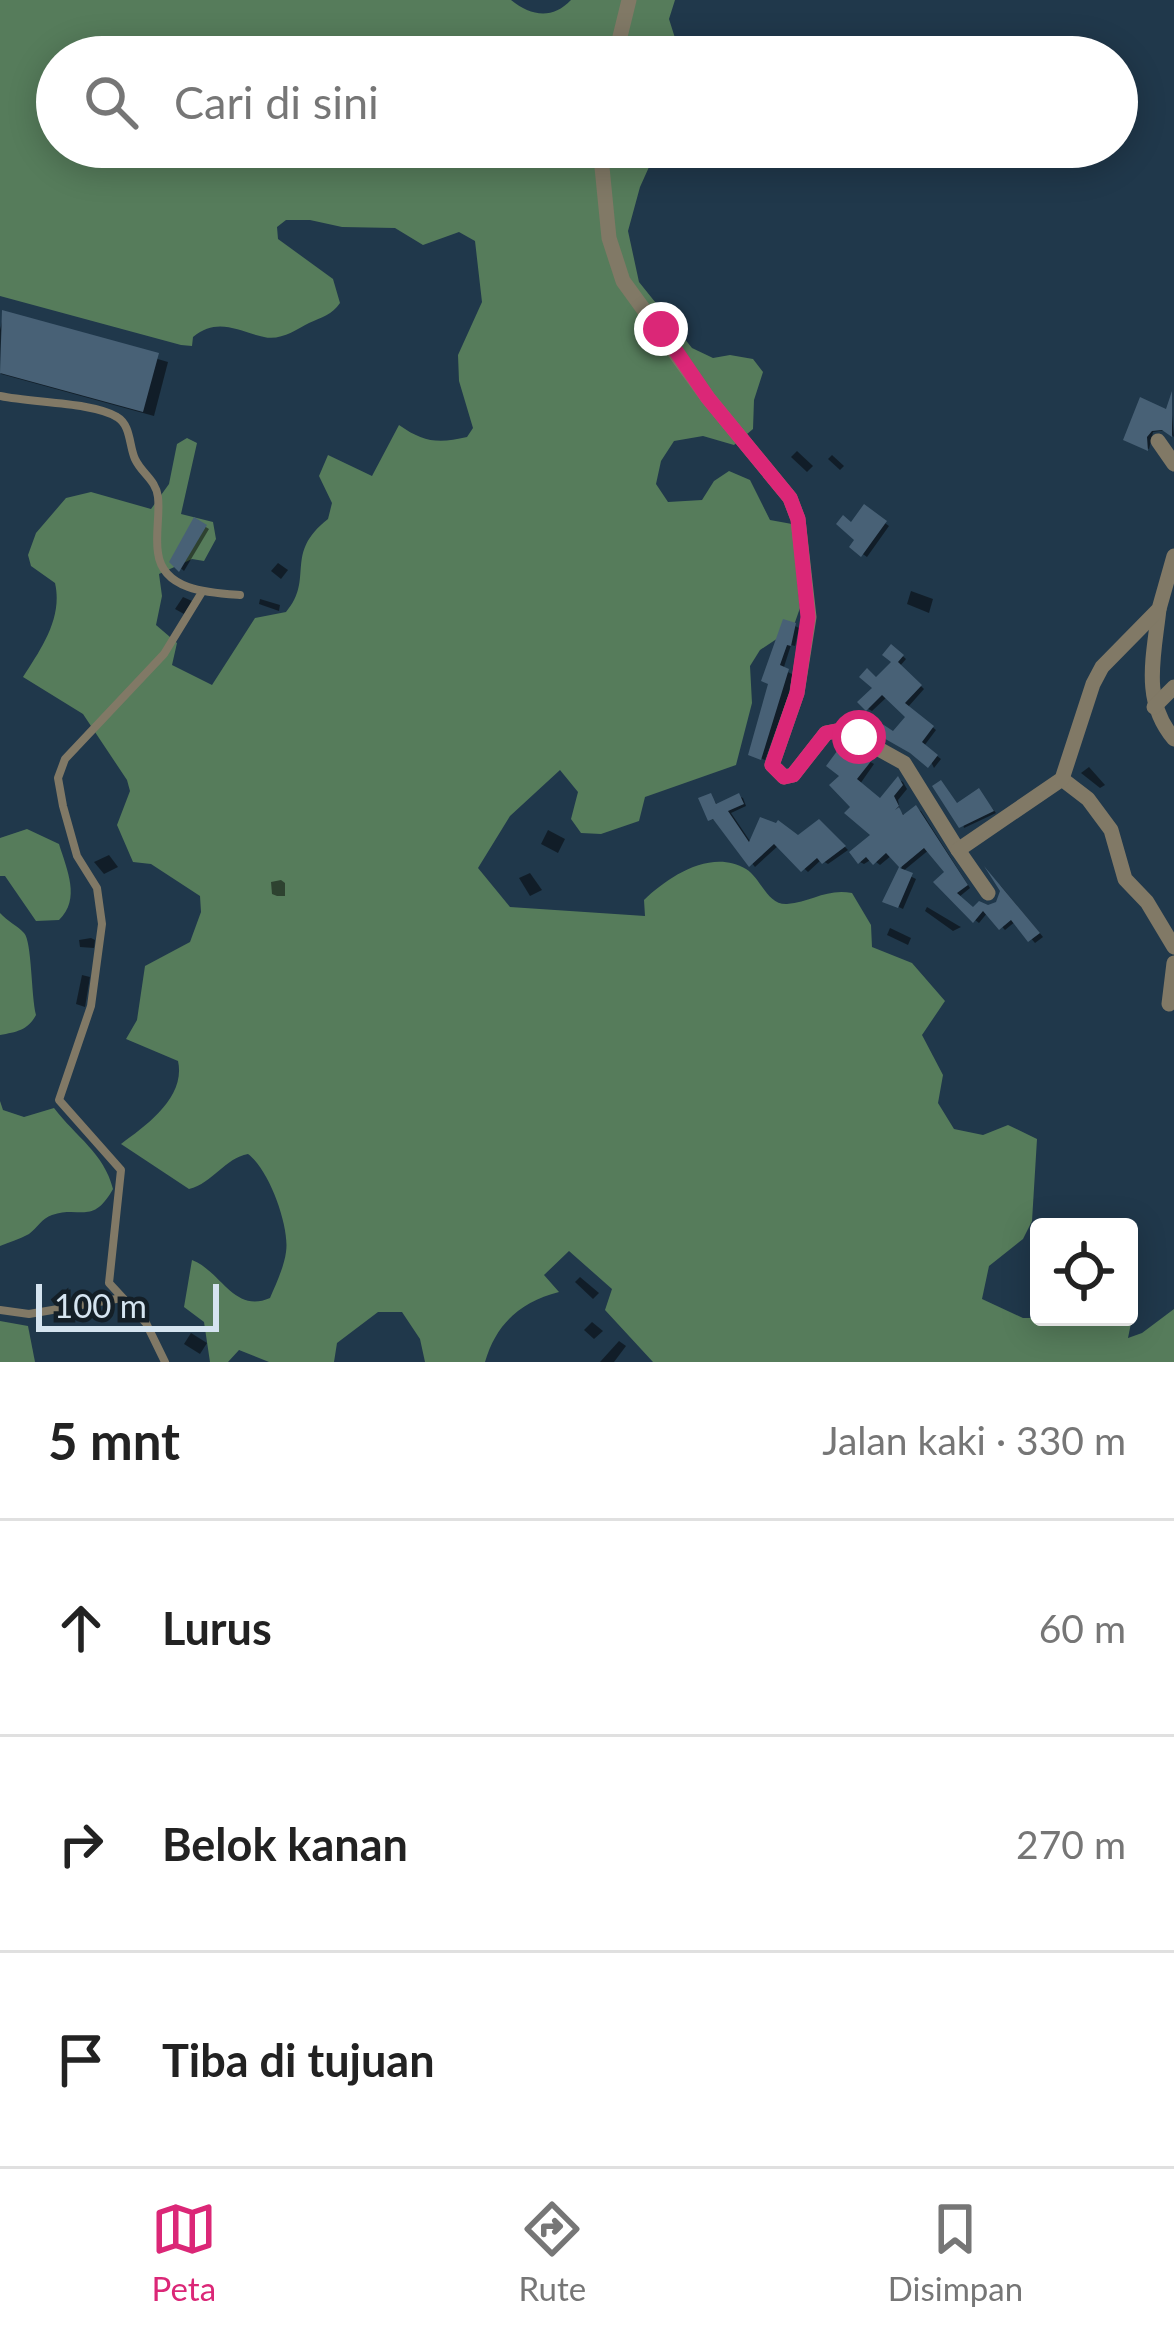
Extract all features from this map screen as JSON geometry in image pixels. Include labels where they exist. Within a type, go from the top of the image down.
[{"type":"street","points":[[620,36],[628,0]]},
{"type":"street","points":[[602,168],[609,238],[623,281],[708,398],[790,498],[798,519],[808,617],[797,693],[772,765],[784,777],[793,775],[826,733],[841,730],[904,763],[988,893]]},
{"type":"street","points":[[1158,441],[1174,464]]},
{"type":"street","points":[[1174,556],[1159,609],[1150,692],[1174,739]]},
{"type":"street","points":[[958,850],[1062,778],[1102,667],[1159,609]]},
{"type":"street","points":[[1154,706],[1174,687]]},
{"type":"street","points":[[1062,778],[1088,799],[1111,830],[1125,879],[1147,902],[1174,947]]},
{"type":"street","points":[[1169,1004],[1174,963]]},
{"type":"lane","points":[[0,396],[50,405],[68,403],[118,417],[126,427],[133,456],[153,481],[158,497],[158,557],[166,574],[202,592],[241,595]]},
{"type":"lane","points":[[165,1362],[146,1323],[109,1282],[121,1170],[59,1100],[92,1006],[102,904],[71,841],[58,778],[65,759],[164,654],[202,592]]},
{"type":"lane","points":[[0,1310],[28,1314],[123,1298]]},
{"type":"green space","points":[[0,0],[511,0],[541,14],[556,11],[571,0],[675,0],[669,19],[674,36],[36,36],[36,168],[649,168],[628,231],[639,282],[692,348],[713,358],[753,359],[763,372],[754,400],[753,429],[734,445],[703,436],[674,441],[661,461],[656,484],[668,502],[702,500],[714,481],[729,471],[750,480],[770,520],[792,524],[800,608],[793,628],[760,650],[750,666],[752,703],[736,765],[645,797],[639,821],[601,834],[581,833],[571,819],[578,792],[560,770],[510,816],[478,868],[510,907],[645,916],[644,900],[665,882],[691,868],[719,862],[746,869],[780,903],[852,893],[871,925],[872,947],[912,963],[945,1001],[922,1035],[943,1075],[938,1103],[954,1129],[983,1135],[1008,1125],[1037,1139],[1030,1225],[1023,1239],[989,1266],[982,1299],[1030,1318],[1030,1326],[1130,1326],[1128,1338],[1174,1309],[1174,1362],[653,1362],[605,1310],[612,1289],[569,1251],[544,1275],[559,1292],[512,1316],[496,1336],[485,1362],[425,1362],[420,1339],[402,1312],[378,1312],[337,1343],[334,1362],[269,1362],[239,1350],[228,1362],[210,1362],[204,1322],[184,1307],[192,1260],[237,1296],[258,1301],[270,1298],[285,1258],[285,1228],[270,1185],[248,1154],[189,1189],[121,1144],[162,1109],[176,1086],[178,1061],[126,1039],[137,1020],[145,966],[190,942],[201,912],[200,896],[151,864],[133,862],[117,825],[130,791],[127,780],[83,714],[23,677],[49,633],[57,596],[55,583],[31,566],[28,555],[36,533],[66,498],[91,492],[151,509],[169,484],[177,444],[187,438],[197,443],[181,514],[213,522],[216,539],[204,561],[192,559],[159,574],[162,596],[156,625],[177,643],[172,665],[212,685],[255,618],[286,612],[294,600],[307,544],[328,519],[332,503],[319,476],[328,455],[372,476],[399,425],[439,441],[467,437],[473,428],[459,381],[458,355],[482,302],[475,241],[459,232],[423,245],[395,228],[286,220],[277,227],[278,239],[333,279],[340,303],[288,334],[264,337],[219,327],[193,337],[192,346],[0,296]]},
{"type":"green space","points":[[27,829],[59,844],[71,894],[59,920],[36,921],[5,876],[0,876],[0,838]]},
{"type":"green space","points":[[0,913],[27,938],[36,1015],[21,1030],[0,1035]]},
{"type":"green space","points":[[0,1101],[3,1110],[24,1117],[54,1108],[109,1176],[113,1189],[99,1207],[52,1215],[29,1234],[0,1246]]},
{"type":"green space","points":[[0,1321],[28,1326],[35,1362],[0,1362]]},
{"type":"building","points":[[2,310],[159,353],[143,412],[0,373]]},
{"type":"building","points":[[1172,391],[1172,437],[1162,430],[1152,431],[1147,437],[1148,451],[1123,440],[1140,397],[1166,409]]},
{"type":"building","points":[[864,504],[887,521],[861,557],[849,547],[854,540],[836,524],[843,515],[851,522]]},
{"type":"building","points":[[194,517],[207,525],[179,572],[169,562]]},
{"type":"building","points":[[783,619],[796,623],[780,665],[789,669],[761,760],[748,755],[768,684],[761,681]]},
{"type":"building","points":[[891,644],[904,655],[898,662],[922,685],[905,703],[934,726],[922,742],[938,755],[928,768],[859,724],[867,714],[893,731],[905,717],[882,695],[866,711],[857,702],[872,688],[859,677],[867,668],[876,677],[891,662],[882,655]]},
{"type":"building","points":[[843,743],[872,760],[857,779],[880,798],[898,776],[903,785],[894,796],[899,806],[895,810],[899,807],[903,815],[916,805],[968,885],[957,893],[973,907],[979,901],[996,902],[1000,891],[984,866],[1040,933],[1028,942],[1011,920],[999,930],[983,911],[973,923],[933,882],[944,872],[924,848],[900,868],[913,873],[898,908],[882,902],[899,867],[886,853],[873,865],[866,857],[858,864],[849,852],[870,835],[844,813],[850,807],[829,785],[839,776],[826,766]]},
{"type":"building","points":[[941,780],[957,803],[979,788],[994,811],[959,828],[932,786]]},
{"type":"building","points":[[711,793],[716,804],[739,793],[744,804],[728,811],[749,842],[760,817],[778,820],[798,835],[819,819],[846,846],[822,864],[817,858],[801,872],[774,844],[749,867],[713,819],[708,821],[698,798]]},
{"type":"route","points":[[661,329],[708,398],[790,498],[798,519],[808,617],[797,693],[772,765],[784,777],[793,775],[826,733],[841,730],[859,737]]}]
